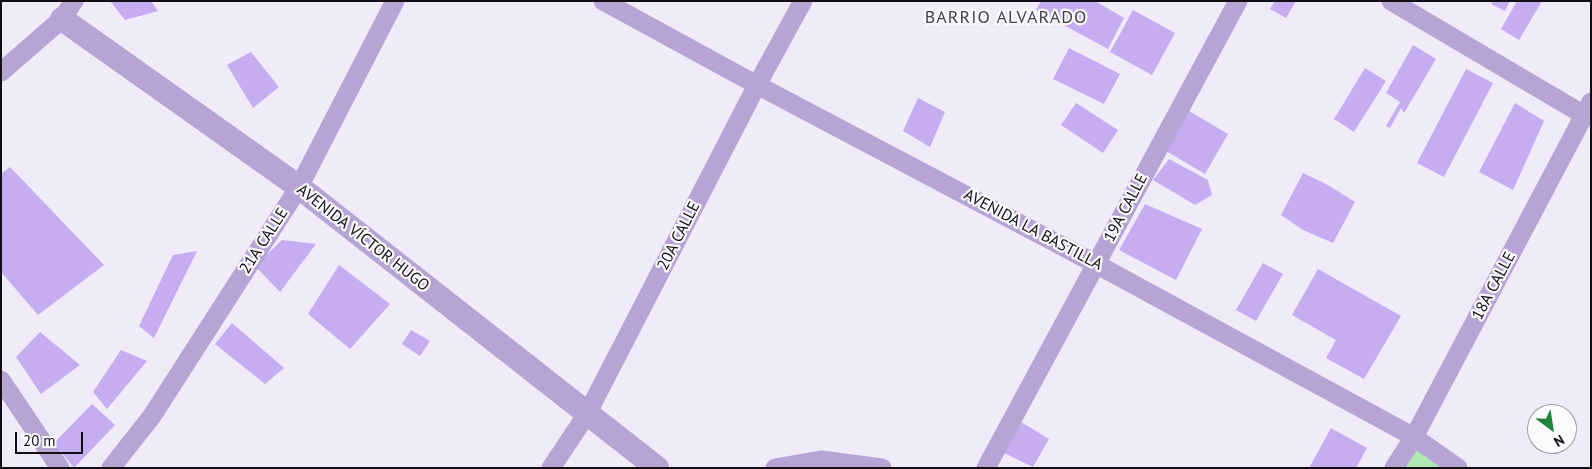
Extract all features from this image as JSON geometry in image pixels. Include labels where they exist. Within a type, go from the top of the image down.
[{"type":"street","name":"21A CALLE","points":[[111,468],[152,416],[299,187],[395,1]]},
{"type":"street","name":"AVENIDA LA BASTILLA","points":[[603,1],[757,85],[1096,264],[1414,437],[1458,468]]},
{"type":"street","name":"20A CALLE","points":[[551,468],[587,414],[757,85],[803,1]]},
{"type":"street","name":"19A CALLE","points":[[986,468],[1238,1]]},
{"type":"street","points":[[1391,1],[1587,109]]},
{"type":"street","name":"AVENIDA VÍCTOR HUGO","points":[[68,10],[299,187],[656,468]]},
{"type":"street","points":[[1,72],[68,10]]},
{"type":"street","name":"18A CALLE","points":[[1394,468],[1414,437],[1587,109]]},
{"type":"street","points":[[1,380],[60,468]]},
{"type":"street","points":[[775,468],[821,460],[882,468]]},
{"type":"green space","points":[[1414,437],[1453,468],[1394,468]]},
{"type":"building","points":[[110,1],[151,1],[158,11],[125,20]]},
{"type":"building","points":[[1041,1],[1095,1],[1124,18],[1108,49],[1036,10]]},
{"type":"building","points":[[1275,1],[1296,1],[1286,18],[1270,9]]},
{"type":"building","points":[[1493,1],[1510,1],[1505,11],[1491,4]]},
{"type":"building","points":[[1517,1],[1542,1],[1519,40],[1501,29]]},
{"type":"building","points":[[1133,10],[1175,33],[1152,75],[1110,52]]},
{"type":"building","points":[[1413,45],[1436,59],[1404,113],[1401,108],[1390,128],[1386,126],[1400,102],[1386,93]]},
{"type":"building","points":[[1069,48],[1120,74],[1104,104],[1053,79]]},
{"type":"building","points":[[251,52],[279,87],[253,108],[227,65]]},
{"type":"building","points":[[1365,68],[1386,81],[1354,132],[1334,119]]},
{"type":"building","points":[[1466,69],[1493,83],[1444,177],[1417,163]]},
{"type":"building","points":[[918,98],[945,112],[930,147],[903,131]]},
{"type":"building","points":[[1076,103],[1118,130],[1103,153],[1061,125]]},
{"type":"building","points":[[1515,103],[1544,121],[1513,190],[1479,172]]},
{"type":"building","points":[[1189,111],[1228,134],[1205,174],[1166,151]]},
{"type":"building","points":[[1169,159],[1208,180],[1212,195],[1195,205],[1153,180]]},
{"type":"building","points":[[10,167],[104,265],[38,315],[1,272],[1,174]]},
{"type":"building","points":[[1303,173],[1328,185],[1355,202],[1333,243],[1303,230],[1281,215]]},
{"type":"building","points":[[1145,204],[1202,229],[1176,280],[1119,250]]},
{"type":"building","points":[[282,240],[316,244],[280,292],[255,266]]},
{"type":"building","points":[[197,251],[154,338],[139,326],[173,255]]},
{"type":"building","points":[[1263,263],[1283,274],[1256,321],[1236,310]]},
{"type":"building","points":[[339,265],[390,304],[350,349],[308,314]]},
{"type":"building","points":[[1318,269],[1401,316],[1364,379],[1326,358],[1336,340],[1292,315]]},
{"type":"building","points":[[232,323],[284,368],[265,384],[215,344]]},
{"type":"building","points":[[411,330],[430,341],[420,356],[402,344]]},
{"type":"building","points":[[40,332],[80,365],[41,394],[16,357]]},
{"type":"building","points":[[121,350],[147,361],[107,409],[93,392]]},
{"type":"building","points":[[92,404],[115,425],[74,468],[54,443]]},
{"type":"building","points":[[1021,422],[1049,439],[1033,467],[1004,453]]},
{"type":"building","points":[[1331,428],[1367,448],[1356,468],[1309,468]]},
{"type":"district","name":"BARRIO ALVARADO","points":[[1006,18]]}]
